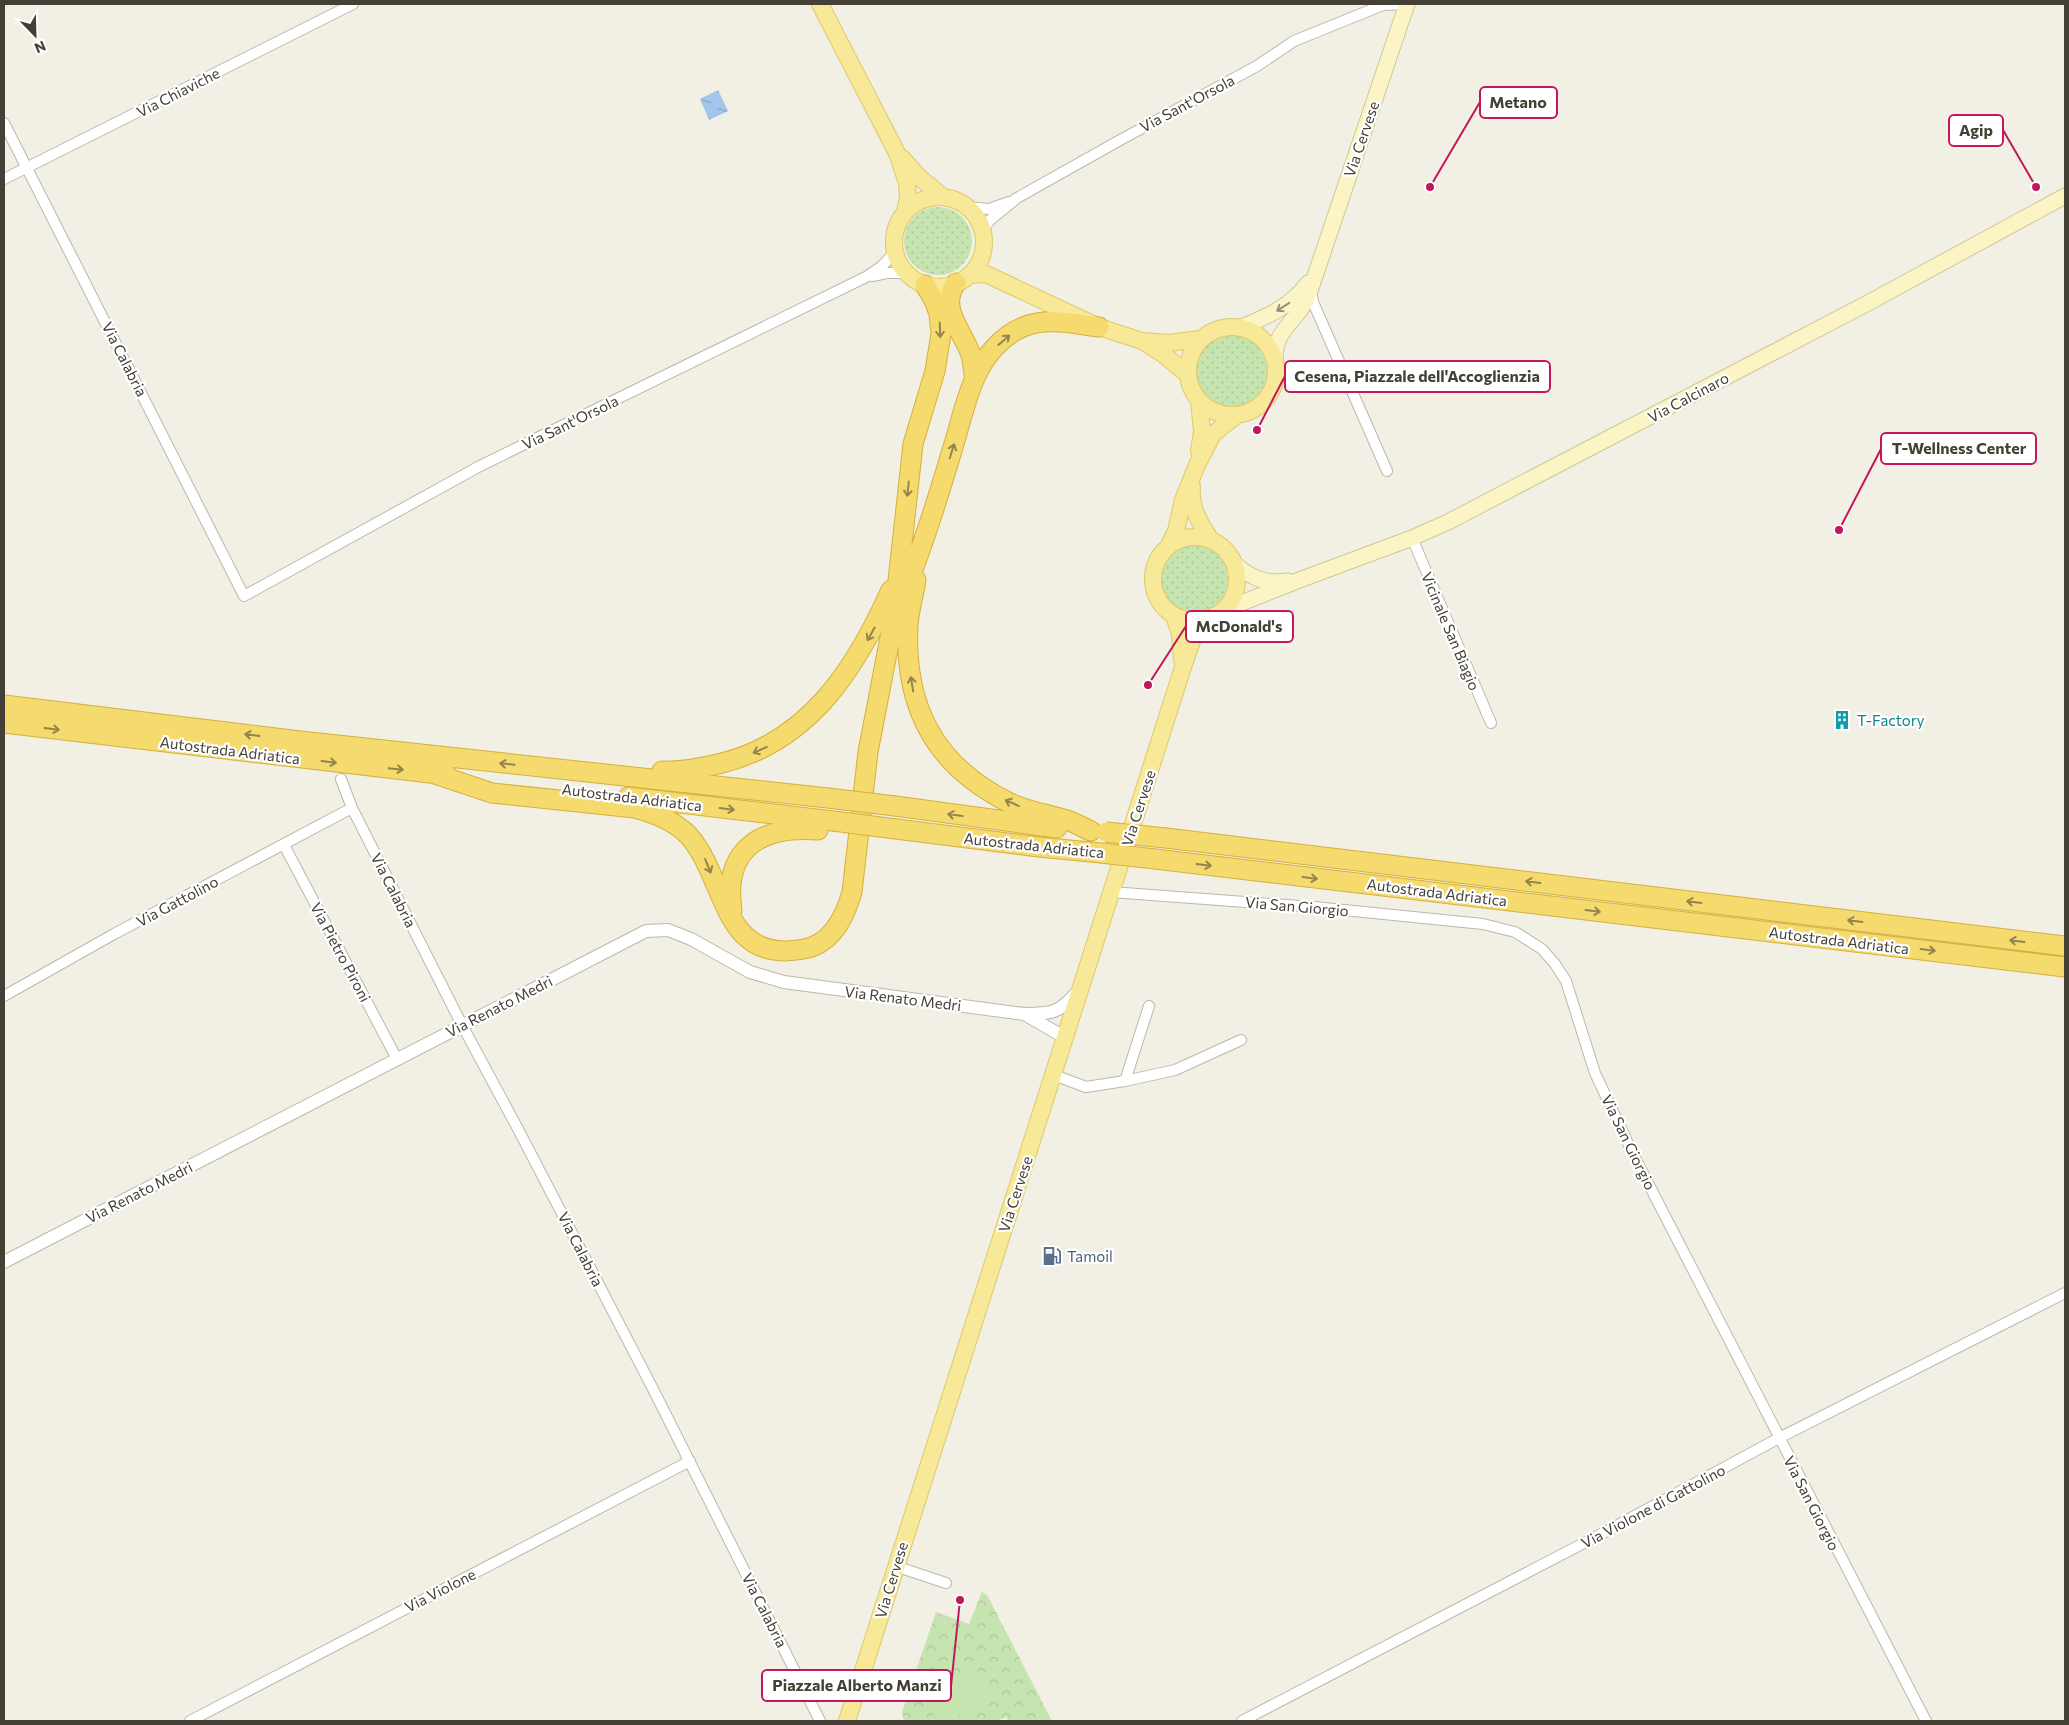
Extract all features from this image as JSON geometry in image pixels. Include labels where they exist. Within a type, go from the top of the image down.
[{"type":"highway","points":[[962,279],[951,290],[948,299],[951,314],[971,356],[975,378]]},
{"type":"highway","points":[[435,774],[492,793],[636,808],[658,814],[687,834],[704,856],[720,895],[734,922],[744,935],[760,948],[774,952],[789,952],[809,948],[827,939],[839,925],[847,909],[852,892],[868,752],[894,617],[913,444],[935,371],[941,334],[939,314],[925,285]]},
{"type":"highway","points":[[894,617],[922,547],[975,378],[992,352],[1001,341],[1024,326],[1054,322],[1099,327]]},
{"type":"highway","points":[[922,547],[908,624],[909,658],[913,691],[925,725],[940,748],[959,770],[984,789],[1009,803],[1098,831]]},
{"type":"highway","points":[[556,769],[578,765],[666,771],[702,768],[739,759],[774,744],[806,718],[832,692],[853,664],[876,624],[899,574]]},
{"type":"highway","name":"Autostrada Adriatica","points":[[4,705],[301,750],[357,765],[895,834],[1155,859],[2065,967]]},
{"type":"highway","name":"Autostrada Adriatica","points":[[4,723],[301,750],[354,746],[828,798],[1038,826],[1166,838],[2065,946]]},
{"type":"highway","points":[[734,922],[730,891],[732,876],[737,862],[751,845],[763,838],[784,831],[833,826]]},
{"type":"main road","points":[[820,4],[897,153],[907,184],[908,198],[905,212],[895,230],[894,252],[906,273],[925,285],[946,286],[962,279],[986,274],[1099,327],[1142,341],[1168,343],[1200,339]]},
{"type":"main road","name":"Via Cervese","points":[[1275,359],[1277,344],[1282,332],[1299,312],[1313,281],[1406,4]]},
{"type":"main road","points":[[897,153],[919,177],[943,197]]},
{"type":"main road","name":"Via Calcinaro","points":[[1224,610],[1412,538],[1448,522],[1868,303],[2065,196]]},
{"type":"main road","points":[[905,212],[916,203],[929,198],[943,197],[952,199],[967,207],[974,214],[982,231],[983,248],[978,263],[962,279]]},
{"type":"main road","points":[[983,248],[992,263],[1015,289]]},
{"type":"main road","name":"Via Cervese","points":[[1242,327],[1290,303],[1313,281]]},
{"type":"main road","points":[[1227,326],[1242,327],[1263,339],[1270,348],[1275,359],[1276,375],[1268,396],[1261,404],[1250,411],[1237,415],[1223,414],[1210,410],[1199,401],[1191,389],[1187,374],[1188,362],[1192,349],[1200,339],[1212,330],[1227,326]]},
{"type":"main road","points":[[1142,341],[1164,355],[1187,374]]},
{"type":"main road","points":[[1199,401],[1202,431],[1191,496],[1202,527],[1211,540]]},
{"type":"main road","points":[[1169,545],[1176,531],[1183,500],[1213,434],[1237,415]]},
{"type":"main road","points":[[1200,537],[1211,540],[1226,550],[1235,564],[1237,576],[1236,589],[1232,600],[1224,610],[1207,620],[1196,621],[1174,616],[1164,609],[1157,599],[1153,582],[1155,564],[1160,554],[1169,545],[1178,540],[1200,537]]},
{"type":"main road","name":"Via Calcinaro","points":[[1235,564],[1248,575],[1261,581],[1276,582],[1302,579]]},
{"type":"main road","name":"Via Cervese","points":[[1174,616],[1180,634],[1183,667]]},
{"type":"main road","name":"Via Cervese","points":[[847,1721],[1183,667],[1193,638],[1207,620]]},
{"type":"street","name":"Via Chiaviche","points":[[4,179],[352,4]]},
{"type":"street","name":"Via Sant'Orsola","points":[[982,231],[990,220],[1017,198],[1257,66],[1294,41],[1383,5],[1406,4]]},
{"type":"street","name":"Via Calabria","points":[[4,123],[244,596]]},
{"type":"street","points":[[967,207],[989,209],[1017,198]]},
{"type":"street","name":"Via Sant'Orsola","points":[[244,596],[480,466],[866,277],[882,266],[894,252]]},
{"type":"street","points":[[866,277],[887,273],[906,273]]},
{"type":"street","points":[[1313,281],[1314,302],[1387,471]]},
{"type":"street","points":[[1299,312],[1320,316]]},
{"type":"street","name":"Vicinale San Biagio","points":[[1412,538],[1491,723]]},
{"type":"street","name":"Via Calabria","points":[[341,779],[352,808],[462,1025],[532,1154],[690,1461],[820,1721]]},
{"type":"street","name":"Via Gattolino","points":[[4,996],[114,934],[352,808]]},
{"type":"street","name":"Via Pietro Pironi","points":[[284,845],[397,1059]]},
{"type":"street","name":"Via San Giorgio","points":[[1111,892],[1314,907],[1483,924],[1515,932],[1542,949],[1566,981],[1595,1073],[1633,1154],[1926,1721]]},
{"type":"street","name":"Via Renato Medri","points":[[4,1262],[646,931],[668,930],[692,939],[750,972],[784,982],[1024,1014],[1042,1014],[1057,1011],[1066,1006],[1079,990]]},
{"type":"street","points":[[1125,1080],[1150,1006]]},
{"type":"street","name":"Via Renato Medri","points":[[1024,1014],[1064,1037]]},
{"type":"street","points":[[1054,1072],[1060,1077],[1086,1087],[1175,1070],[1242,1040]]},
{"type":"street","name":"Via Violone di Gattolino","points":[[1242,1721],[1605,1532],[1779,1438],[2065,1293]]},
{"type":"street","name":"Via Violone","points":[[190,1721],[690,1461]]},
{"type":"street","points":[[896,1566],[946,1583]]},
{"type":"green space","points":[[945,207],[957,213],[966,222],[972,234],[970,254],[962,265],[945,275],[931,275],[914,265],[906,254],[904,234],[914,217],[925,209]]},
{"type":"green space","points":[[1230,334],[1244,337],[1256,345],[1264,357],[1267,371],[1264,385],[1256,397],[1244,405],[1230,408],[1216,405],[1204,397],[1196,385],[1193,371],[1196,357],[1204,345],[1216,337]]},
{"type":"green space","points":[[1194,545],[1207,548],[1218,555],[1225,566],[1228,579],[1225,592],[1218,603],[1207,610],[1194,613],[1181,610],[1170,603],[1163,592],[1160,579],[1163,566],[1170,555],[1181,548]]},
{"type":"green space","points":[[982,1592],[987,1595],[1052,1721],[1008,1721],[1006,1717],[996,1721],[904,1721],[902,1712],[936,1612],[969,1624]]},
{"type":"green space","points":[[977,1670],[991,1702],[947,1721],[936,1721],[924,1693]]},
{"type":"water","points":[[718,90],[728,111],[709,120],[700,99]]},
{"type":"place","name":"Metano","points":[[1430,187]]},
{"type":"place","name":"Agip","points":[[2036,187]]},
{"type":"place","name":"Cesena, Piazzale dell'Accoglienzia","points":[[1257,430]]},
{"type":"place","name":"T-Wellness Center","points":[[1839,530]]},
{"type":"place","name":"McDonald's","points":[[1148,685]]},
{"type":"place","name":"T-Factory","points":[[1842,720]]},
{"type":"place","name":"Tamoil","points":[[1052,1256]]},
{"type":"place","name":"Piazzale Alberto Manzi","points":[[960,1600]]}]
